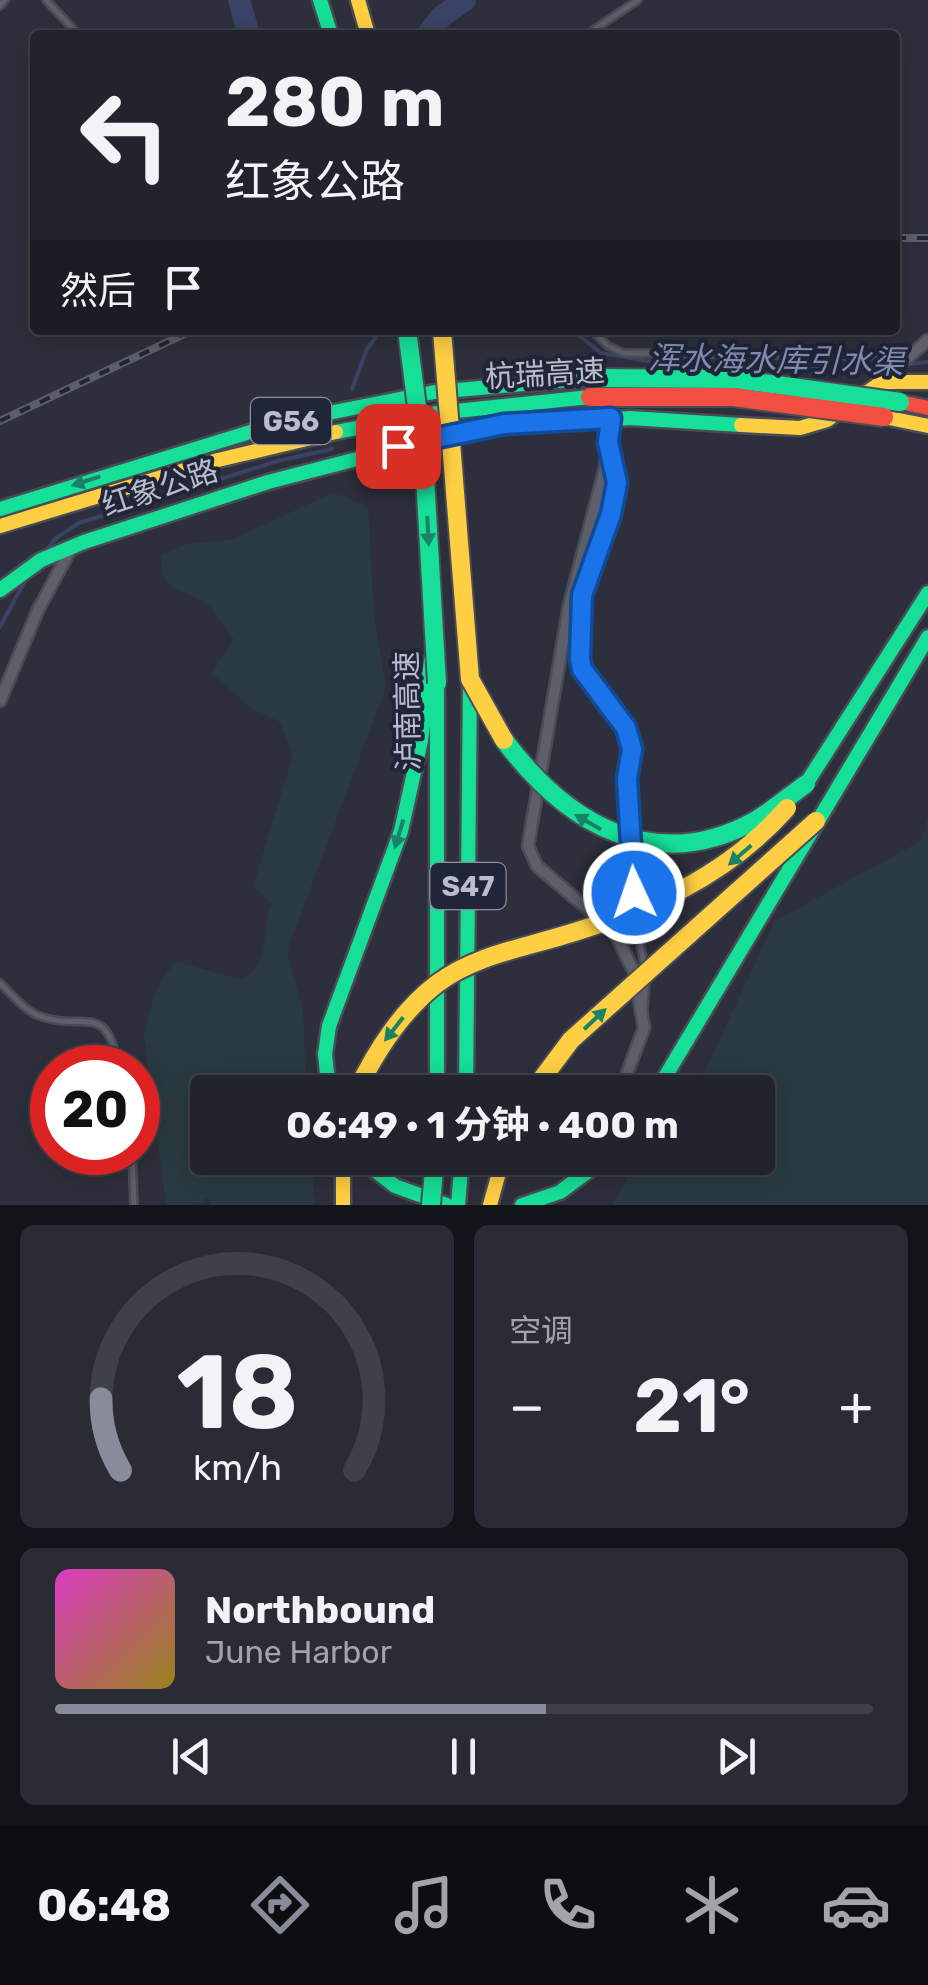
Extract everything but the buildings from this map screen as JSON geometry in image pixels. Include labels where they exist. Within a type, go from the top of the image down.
[{"type":"main road","points":[[320,0],[330,30]]},
{"type":"main road","points":[[358,0],[367,30]]},
{"type":"main road","name":"泸南高速","points":[[408,335],[424,461],[437,682],[437,1075]]},
{"type":"main road","name":"泸南高速","points":[[442,335],[470,680],[466,1075]]},
{"type":"main road","name":"杭瑞高速","points":[[0,508],[283,422],[434,392],[734,379],[928,408]]},
{"type":"main road","points":[[878,384],[928,382]]},
{"type":"main road","name":"红象公路","points":[[2,588],[47,557],[72,546],[268,482],[434,436],[504,424],[611,418],[800,428],[827,420],[878,384]]},
{"type":"main road","name":"杭瑞高速","points":[[0,526],[201,462],[337,428],[591,388],[733,397],[928,426]]},
{"type":"main road","points":[[366,1075],[388,1036],[440,982],[492,956],[627,916],[675,897],[719,873],[747,849],[778,820],[806,784],[928,593]]},
{"type":"main road","points":[[328,1075],[325,1054],[329,1026],[402,830],[421,741],[434,635]]},
{"type":"main road","points":[[666,1075],[928,636]]},
{"type":"main road","points":[[470,680],[492,729],[537,784],[584,821],[627,840],[658,844],[715,836],[766,814],[806,784]]},
{"type":"main road","points":[[545,1075],[571,1040],[816,820]]},
{"type":"main road","points":[[381,1175],[395,1186],[446,1205]]},
{"type":"main road","points":[[431,1205],[434,1175]]},
{"type":"main road","points":[[458,1205],[461,1175]]},
{"type":"main road","points":[[490,1205],[498,1175]]},
{"type":"main road","points":[[522,1205],[560,1192],[583,1175]]},
{"type":"street","points":[[878,384],[928,340]]},
{"type":"street","points":[[611,418],[569,606],[528,846],[537,866],[591,907],[620,939],[636,974],[644,1012],[642,1040],[627,1075]]},
{"type":"street","points":[[0,702],[32,623],[72,546]]},
{"type":"lane","points":[[0,6],[4,0]]},
{"type":"lane","points":[[46,0],[74,30]]},
{"type":"lane","points":[[593,30],[638,0]]},
{"type":"lane","points":[[596,335],[608,346],[624,352],[910,354]]},
{"type":"lane","points":[[608,442],[617,483],[611,514],[582,595],[580,659],[582,669],[626,728],[632,749],[627,779],[636,931],[648,992],[644,1012]]},
{"type":"lane","points":[[0,983],[36,1014],[88,1020],[104,1026],[114,1045]]},
{"type":"lane","points":[[133,1175],[134,1205]]},
{"type":"shaded area","points":[[333,493],[368,506],[374,617],[386,687],[289,945],[288,956],[303,1009],[305,1075],[190,1075],[190,1175],[312,1175],[315,1205],[212,1205],[208,1197],[198,1205],[166,1205],[160,1159],[160,1045],[145,1045],[144,1035],[160,985],[178,962],[242,980],[251,974],[261,957],[272,903],[253,887],[293,754],[280,722],[251,708],[212,673],[234,640],[211,608],[171,586],[162,569],[161,555],[187,544],[231,540]]},
{"type":"shaded area","points":[[928,816],[928,1205],[612,1205],[629,1175],[775,1175],[775,1075],[703,1075],[775,921],[921,841]]},
{"type":"waterway","points":[[239,0],[248,30]]},
{"type":"waterway","points":[[431,30],[441,17],[465,0]]},
{"type":"waterway","name":"浑水海水库引水渠","points":[[352,389],[367,349],[377,335]]},
{"type":"waterway","name":"浑水海水库引水渠","points":[[578,335],[601,353],[659,363],[840,368],[893,365]]},
{"type":"waterway","name":"浑水海水库引水渠","points":[[908,364],[928,362]]},
{"type":"waterway","name":"浑水海水库引水渠","points":[[44,553],[56,538],[79,523],[278,461],[332,449]]},
{"type":"waterway","name":"浑水海水库引水渠","points":[[0,627],[27,577]]},
{"type":"railway","points":[[900,238],[928,238]]},
{"type":"railway","points":[[0,421],[182,335]]},
{"type":"traffic: fast","points":[[320,0],[329,30]]},
{"type":"traffic: fast","points":[[408,335],[424,461],[437,683]]},
{"type":"traffic: fast","points":[[0,509],[283,422],[435,392],[591,378]]},
{"type":"traffic: fast","points":[[591,378],[735,379],[900,402]]},
{"type":"traffic: fast","points":[[336,432],[437,413],[590,397]]},
{"type":"traffic: fast","points":[[0,590],[41,560],[84,542],[268,482],[473,429],[630,418],[741,425]]},
{"type":"traffic: fast","points":[[806,784],[928,593]]},
{"type":"traffic: fast","points":[[666,1075],[928,637]]},
{"type":"traffic: fast","points":[[327,1075],[329,1026],[401,831],[421,741],[431,660]]},
{"type":"traffic: fast","points":[[466,1075],[470,679]]},
{"type":"traffic: fast","points":[[437,683],[437,1075]]},
{"type":"traffic: fast","points":[[504,740],[555,796],[584,817],[648,842],[682,843],[718,836],[756,820],[806,784]]},
{"type":"traffic: fast","points":[[381,1175],[395,1186],[447,1205]]},
{"type":"traffic: fast","points":[[431,1205],[434,1175]]},
{"type":"traffic: fast","points":[[458,1205],[461,1175]]},
{"type":"traffic: fast","points":[[522,1205],[560,1192],[583,1175]]},
{"type":"traffic: slow","points":[[358,0],[367,30]]},
{"type":"traffic: slow","points":[[442,335],[470,679],[504,740]]},
{"type":"traffic: slow","points":[[741,425],[800,428],[827,420],[882,382],[928,382]]},
{"type":"traffic: slow","points":[[884,417],[928,426]]},
{"type":"traffic: slow","points":[[0,526],[218,460],[336,432]]},
{"type":"traffic: slow","points":[[365,1075],[401,1019],[452,974],[496,955],[623,916],[683,889],[738,854],[787,808]]},
{"type":"traffic: slow","points":[[545,1075],[571,1040],[816,821]]},
{"type":"traffic: slow","points":[[343,1175],[343,1205]]},
{"type":"traffic: slow","points":[[490,1205],[498,1175]]},
{"type":"traffic: jam","points":[[590,397],[733,397],[884,417]]},
{"type":"traffic: jam","points":[[900,402],[928,408]]},
{"type":"route","points":[[398,446],[473,428],[611,418],[608,442],[617,483],[611,514],[584,585],[580,659],[582,669],[626,728],[632,749],[627,779],[634,893]]}]
